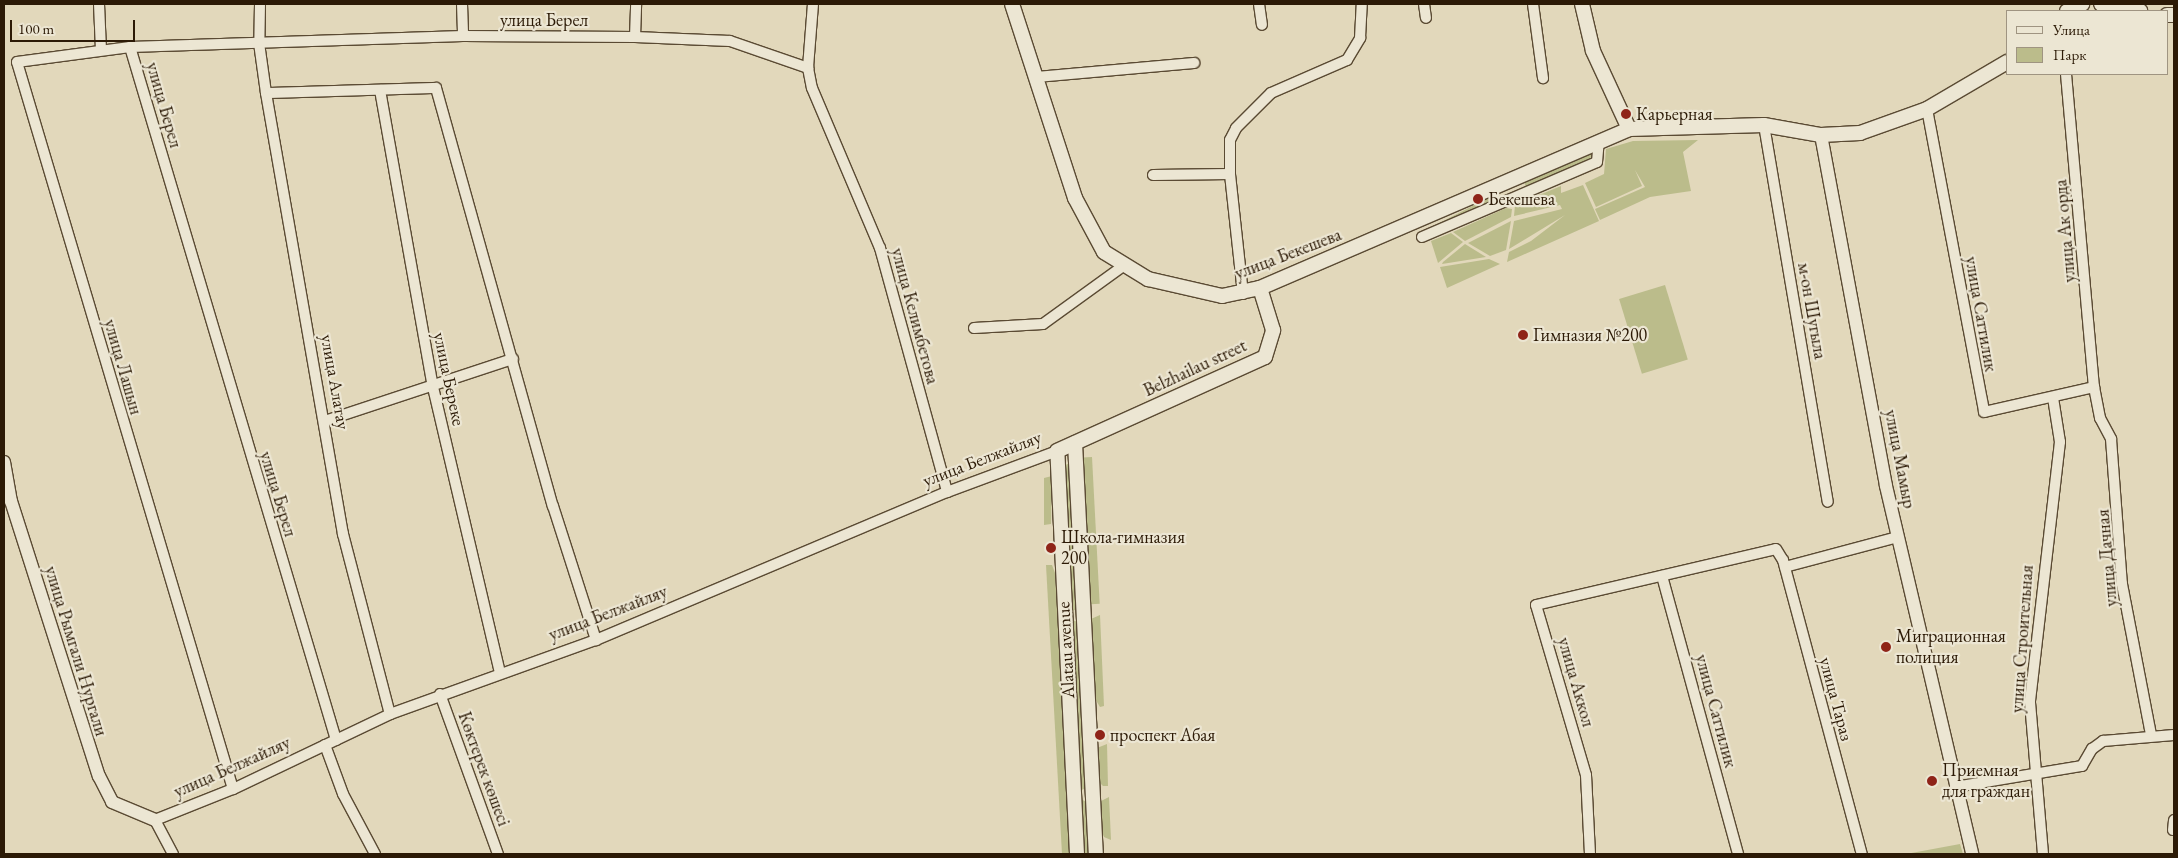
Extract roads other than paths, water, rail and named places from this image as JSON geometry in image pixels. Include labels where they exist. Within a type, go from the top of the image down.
[{"type":"main road","name":"улица Бекешева","points":[[1012,4],[1089,231],[1104,252],[1123,266],[1179,288],[1243,294],[1260,288],[1629,129]]},
{"type":"main road","points":[[1582,4],[1593,51],[1629,129],[1670,132],[1764,125],[1821,135],[1860,133],[1927,109],[2006,63]]},
{"type":"main road","points":[[2069,10],[2082,4]]},
{"type":"main road","points":[[2101,4],[2134,10]]},
{"type":"main road","name":"Belzhailau street","points":[[1075,443],[1265,357],[1273,330],[1260,288]]},
{"type":"main road","name":"улица Белжайляу","points":[[1057,451],[1075,443]]},
{"type":"main road","name":"Alatau avenue","points":[[1075,443],[1082,614],[1096,854]]},
{"type":"main road","name":"Alatau avenue","points":[[1057,451],[1077,854]]},
{"type":"main road","points":[[1065,617],[1082,614]]},
{"type":"main road","points":[[1074,796],[1092,792]]},
{"type":"street","points":[[99,4],[101,49]]},
{"type":"street","name":"улица Алатау","points":[[260,4],[259,47],[266,93],[325,421],[343,534],[390,714]]},
{"type":"street","points":[[462,4],[463,36]]},
{"type":"street","points":[[636,4],[636,36]]},
{"type":"street","points":[[808,68],[813,4]]},
{"type":"street","points":[[1259,4],[1262,25]]},
{"type":"street","points":[[1243,294],[1230,174],[1230,140],[1254,109],[1271,93],[1347,60],[1357,49],[1362,4]]},
{"type":"street","points":[[1424,4],[1426,18]]},
{"type":"street","points":[[1533,4],[1543,78]]},
{"type":"street","name":"улица Берел","points":[[336,740],[130,47],[259,47],[463,36],[636,36],[730,41],[808,68]]},
{"type":"street","name":"улица Лашын","points":[[130,47],[101,49],[17,62],[233,789]]},
{"type":"street","points":[[1036,77],[1194,63]]},
{"type":"street","name":"улица Келимбетова","points":[[808,68],[880,248],[947,492]]},
{"type":"street","name":"улица Ак орда","points":[[2066,75],[2094,387]]},
{"type":"street","points":[[266,93],[436,88],[596,640]]},
{"type":"street","name":"улица Береке","points":[[380,90],[432,383],[500,673]]},
{"type":"street","name":"улица Саттилик","points":[[1927,109],[1982,408],[1989,412],[2094,387]]},
{"type":"street","name":"м-он Шугыла","points":[[1764,125],[1828,502]]},
{"type":"street","name":"улица Мамыр","points":[[1821,135],[1898,538],[1972,854]]},
{"type":"street","points":[[1422,237],[1597,162],[1599,141]]},
{"type":"street","points":[[1153,176],[1230,174]]},
{"type":"street","points":[[974,328],[1043,324],[1123,266]]},
{"type":"street","points":[[325,421],[432,383],[513,359]]},
{"type":"street","name":"улица Дачная","points":[[2094,387],[2100,418],[2111,439],[2122,584],[2151,734]]},
{"type":"street","name":"улица Строительная","points":[[2043,854],[2030,701],[2060,442],[2053,398]]},
{"type":"street","name":"улица Белжайляу","points":[[155,820],[233,789],[390,714],[440,694],[596,640],[947,492],[1057,451]]},
{"type":"street","name":"улица Рымгали Нургали","points":[[4,462],[11,501],[82,733],[99,776],[112,802],[155,820]]},
{"type":"street","points":[[1785,567],[1898,538]]},
{"type":"street","name":"улица Тараз","points":[[1662,576],[1781,551],[1862,854]]},
{"type":"street","name":"улица Саттилик","points":[[1662,576],[1738,854]]},
{"type":"street","name":"улица Аккол","points":[[1590,854],[1586,775],[1537,609],[1542,601],[1662,576]]},
{"type":"street","name":"Көктерек көшесі","points":[[440,694],[498,854]]},
{"type":"street","points":[[1955,787],[2037,771],[2082,766],[2098,743],[2151,734],[2174,735]]},
{"type":"street","points":[[325,745],[343,794],[376,854]]},
{"type":"street","points":[[155,820],[173,854]]},
{"type":"place","name":"Карьерная","points":[[1626,114]]},
{"type":"place","name":"Бекешева","points":[[1478,199]]},
{"type":"place","name":"Гимназия №200","points":[[1523,335]]},
{"type":"place","name":"Школа-гимназия 200","points":[[1051,548]]},
{"type":"place","name":"Миграционная полиция","points":[[1886,647]]},
{"type":"place","name":"проспект Абая","points":[[1100,735]]},
{"type":"place","name":"Приемная для граждан","points":[[1932,781]]}]
